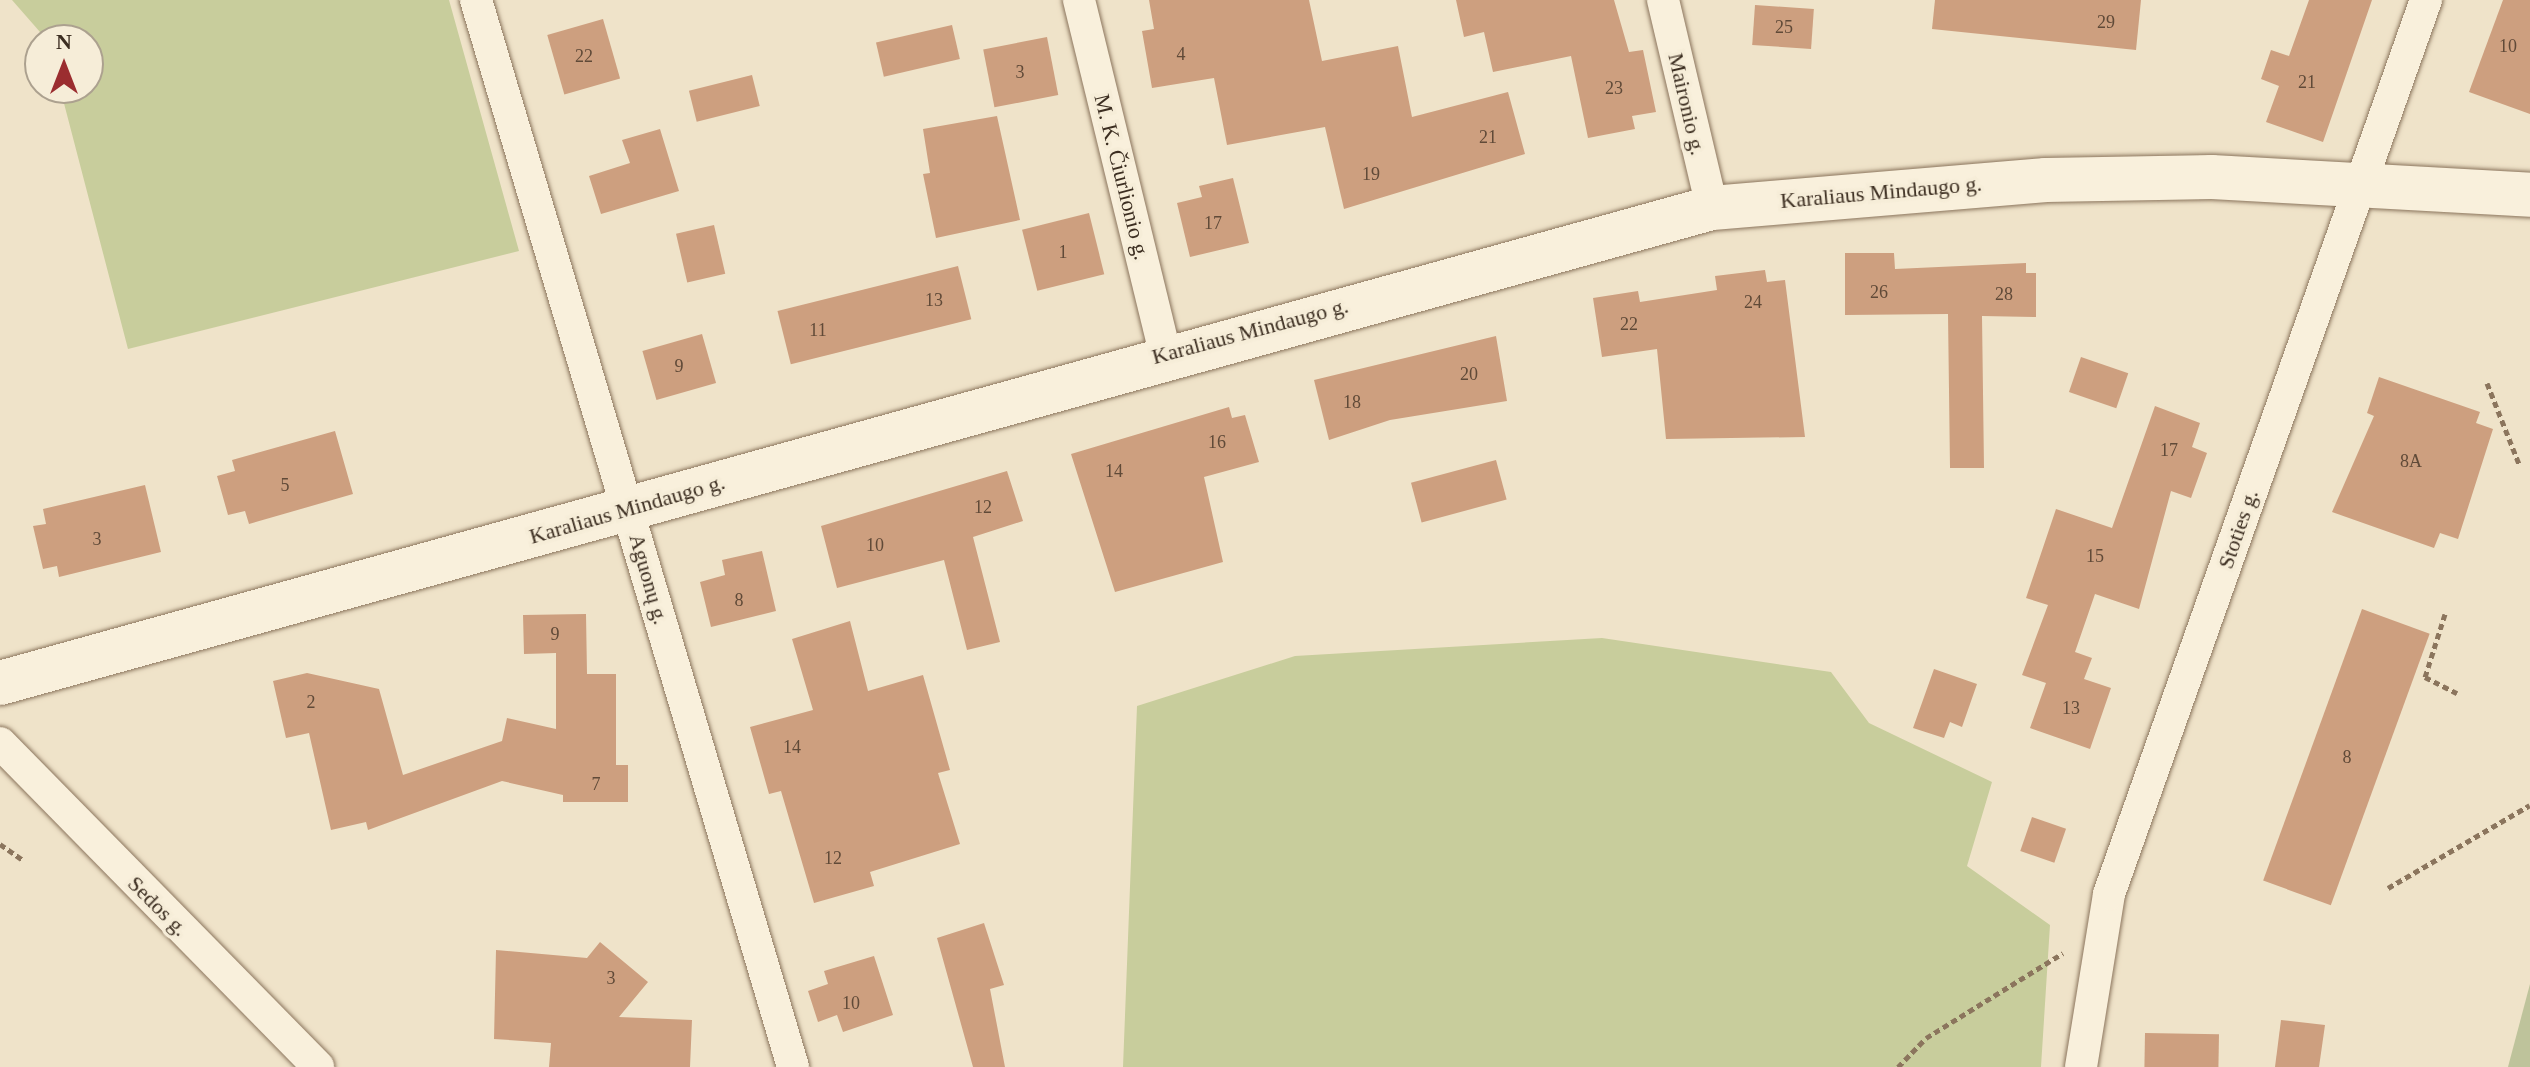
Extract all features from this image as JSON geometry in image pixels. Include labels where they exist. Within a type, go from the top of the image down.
[{"type":"main road","name":"Karaliaus Mindaugo g.","points":[[0,683],[628,509],[1165,354],[1712,208],[2046,180],[2360,182],[2530,195]]},
{"type":"street","name":"Aguonų g.","points":[[476,0],[793,1067]]},
{"type":"street","name":"M. K. Čiurlionio g.","points":[[1079,0],[1165,354]]},
{"type":"street","name":"Maironio g.","points":[[1663,0],[1712,208]]},
{"type":"street","name":"Stoties g.","points":[[2081,1067],[2109,894],[2426,0]]},
{"type":"street","name":"Sedos g.","points":[[0,743],[318,1067]]},
{"type":"path","points":[[2487,383],[2519,464]]},
{"type":"path","points":[[2445,614],[2425,677],[2457,693]]},
{"type":"path","points":[[2388,888],[2530,805]]},
{"type":"path","points":[[0,844],[24,861]]},
{"type":"path","points":[[1898,1067],[1926,1038],[2054,953],[2098,955]]},
{"type":"green space","points":[[12,0],[449,0],[519,251],[128,349],[64,104],[104,104],[104,24],[33,24]]},
{"type":"green space","points":[[1602,638],[1831,672],[1869,723],[1992,782],[1967,866],[2050,925],[2041,1067],[1123,1067],[1137,706],[1295,656]]},
{"type":"green space","points":[[2530,984],[2530,1067],[2508,1067]]},
{"type":"building","points":[[1149,0],[1309,0],[1322,61],[1398,46],[1412,117],[1508,92],[1525,154],[1344,209],[1325,127],[1227,145],[1214,78],[1152,88],[1142,31],[1154,29]]},
{"type":"building","points":[[1456,0],[1614,0],[1629,52],[1643,50],[1656,112],[1632,116],[1635,129],[1588,138],[1571,56],[1493,72],[1484,32],[1464,37]]},
{"type":"building","points":[[1935,0],[2141,0],[2136,50],[1932,29]]},
{"type":"building","points":[[2309,0],[2372,0],[2323,142],[2266,122],[2279,86],[2261,79],[2271,50],[2289,56]]},
{"type":"building","points":[[2503,0],[2530,0],[2530,114],[2469,92]]},
{"type":"building","points":[[1755,5],[1814,9],[1811,49],[1752,45]]},
{"type":"building","points":[[603,19],[620,79],[564,95],[547,35]]},
{"type":"building","points":[[952,25],[960,59],[884,77],[876,43]]},
{"type":"building","points":[[1047,37],[1058,95],[994,107],[983,49]]},
{"type":"building","points":[[752,75],[760,106],[697,122],[689,91]]},
{"type":"building","points":[[997,116],[1020,220],[936,238],[923,174],[930,173],[923,129]]},
{"type":"building","points":[[660,129],[679,191],[601,214],[589,176],[630,163],[622,140]]},
{"type":"building","points":[[1233,178],[1249,243],[1190,257],[1177,203],[1202,197],[1199,186]]},
{"type":"building","points":[[1089,213],[1104,274],[1037,291],[1022,230]]},
{"type":"building","points":[[714,225],[725,274],[687,282],[676,234]]},
{"type":"building","points":[[1845,253],[1894,253],[1895,269],[2026,263],[2026,273],[2036,273],[2036,317],[1982,316],[1984,468],[1950,468],[1948,314],[1845,315]]},
{"type":"building","points":[[958,266],[971,319],[791,364],[778,311]]},
{"type":"building","points":[[1765,270],[1767,282],[1785,280],[1805,437],[1666,439],[1657,349],[1602,357],[1593,298],[1638,291],[1640,302],[1717,290],[1715,276]]},
{"type":"building","points":[[702,334],[716,383],[656,400],[642,351]]},
{"type":"building","points":[[1496,336],[1507,401],[1390,420],[1329,440],[1314,380]]},
{"type":"building","points":[[2081,357],[2128,373],[2116,408],[2069,392]]},
{"type":"building","points":[[2379,377],[2480,412],[2476,423],[2493,429],[2458,539],[2440,533],[2434,548],[2332,512],[2374,416],[2367,413]]},
{"type":"building","points":[[2155,406],[2200,423],[2192,447],[2207,453],[2191,498],[2171,491],[2139,609],[2095,594],[2075,652],[2092,658],[2084,679],[2111,688],[2090,749],[2030,728],[2046,683],[2022,675],[2048,605],[2026,598],[2056,509],[2112,528]]},
{"type":"building","points":[[1229,407],[1232,418],[1245,415],[1259,462],[1204,477],[1223,562],[1115,592],[1071,454]]},
{"type":"building","points":[[335,431],[353,494],[249,524],[245,511],[228,515],[217,476],[235,471],[232,460]]},
{"type":"building","points":[[1496,460],[1507,500],[1422,522],[1411,483]]},
{"type":"building","points":[[1007,471],[1023,521],[973,537],[1000,642],[967,650],[944,560],[837,588],[821,526]]},
{"type":"building","points":[[145,485],[161,552],[59,577],[57,566],[43,569],[33,526],[46,524],[43,509]]},
{"type":"building","points":[[762,551],[776,611],[711,627],[700,582],[725,575],[722,560]]},
{"type":"building","points":[[2362,609],[2430,634],[2331,905],[2263,881]]},
{"type":"building","points":[[586,614],[587,674],[616,674],[616,765],[628,765],[628,802],[563,802],[563,795],[502,781],[368,830],[366,822],[331,830],[309,733],[286,738],[273,681],[307,673],[379,689],[403,775],[502,741],[507,718],[556,729],[556,653],[524,654],[523,615]]},
{"type":"building","points":[[850,621],[868,691],[923,675],[950,770],[938,773],[960,844],[870,872],[874,886],[814,903],[781,791],[769,794],[750,727],[813,710],[792,639]]},
{"type":"building","points":[[1934,669],[1977,684],[1962,727],[1950,722],[1944,738],[1913,728]]},
{"type":"building","points":[[2032,817],[2066,829],[2054,863],[2020,851]]},
{"type":"building","points":[[984,923],[1004,985],[990,989],[1005,1067],[973,1067],[937,938]]},
{"type":"building","points":[[600,942],[648,982],[619,1017],[692,1020],[690,1067],[549,1067],[551,1043],[494,1039],[496,950],[587,958]]},
{"type":"building","points":[[874,956],[893,1015],[843,1032],[837,1015],[818,1022],[808,991],[828,984],[824,971]]},
{"type":"building","points":[[2281,1020],[2325,1025],[2319,1067],[2275,1067]]},
{"type":"building","points":[[2145,1033],[2219,1034],[2218,1067],[2144,1067]]}]
